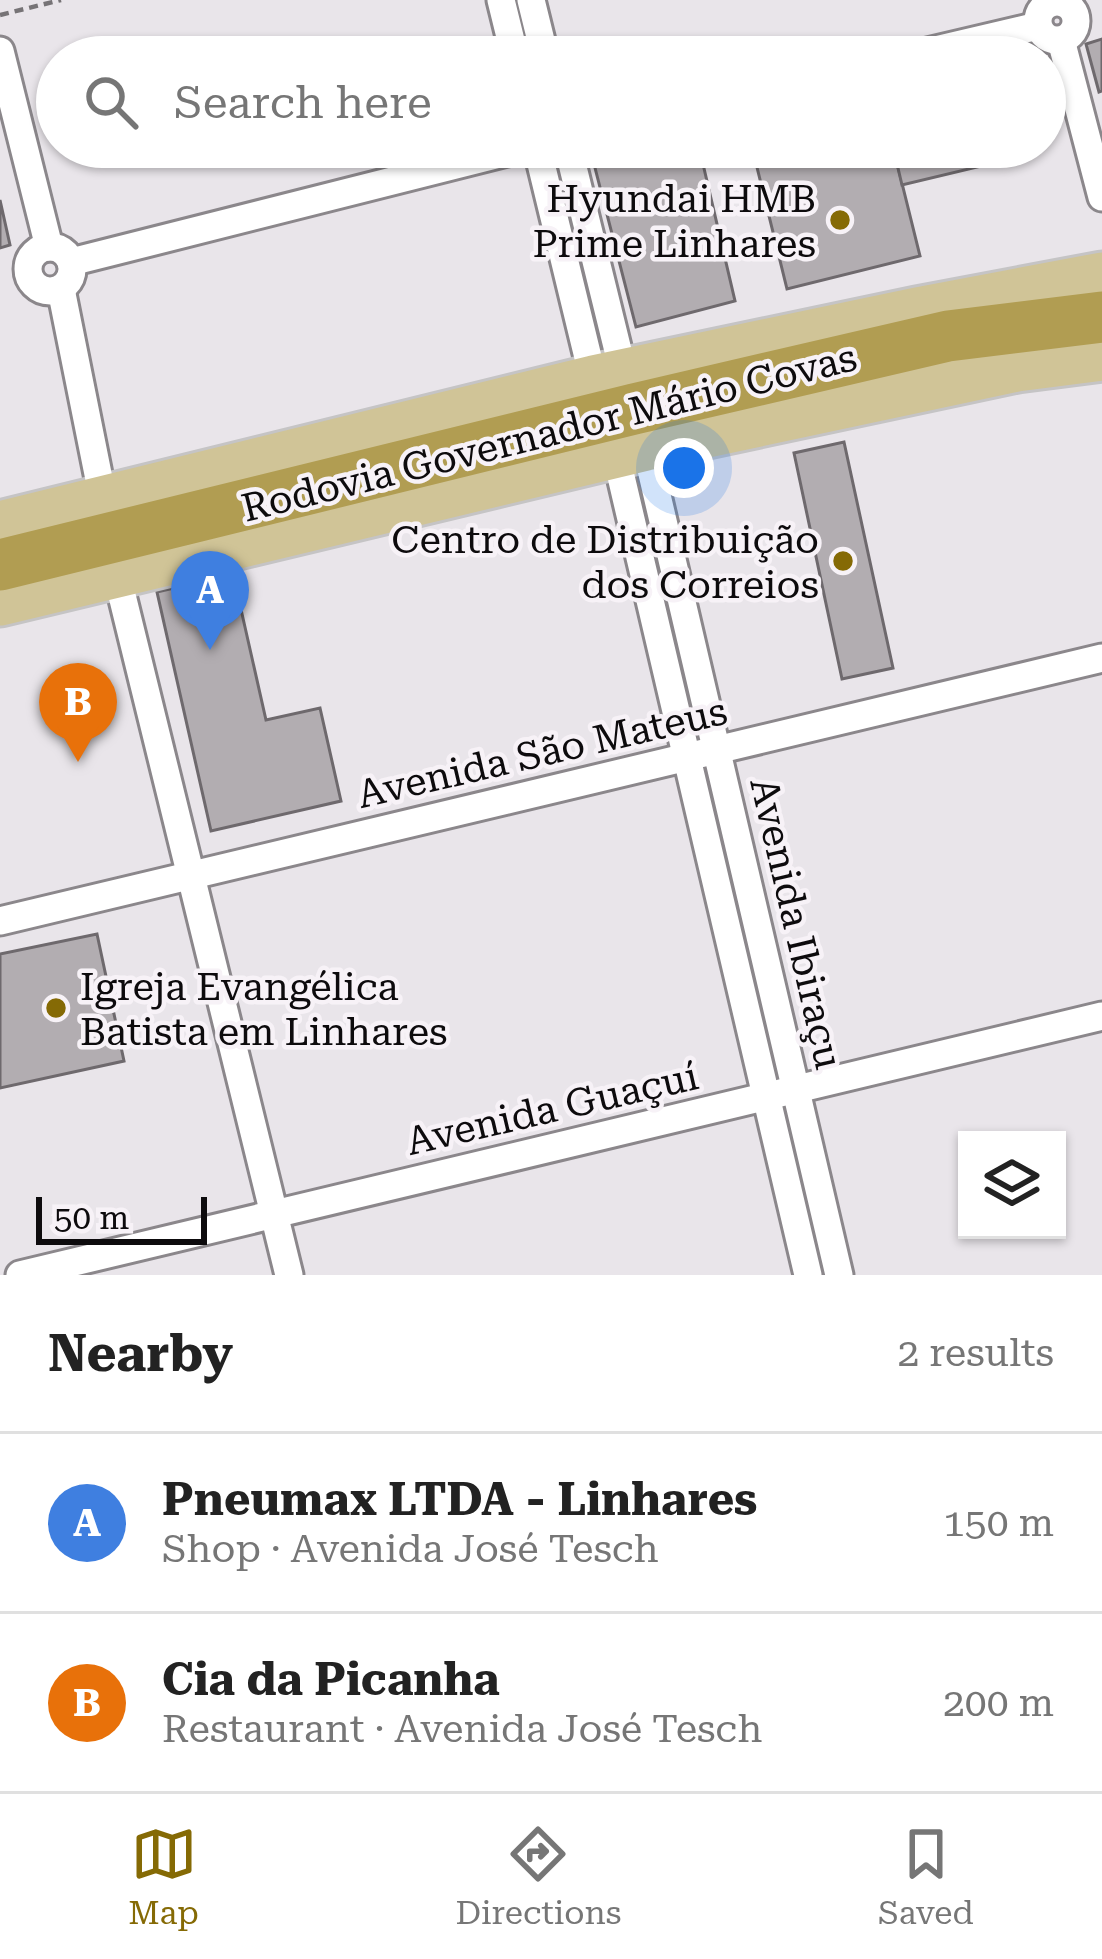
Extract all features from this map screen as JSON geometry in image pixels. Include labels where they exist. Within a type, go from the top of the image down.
[{"type":"highway","name":"Rodovia Governador Mário Covas","points":[[0,566],[948,336],[1102,317]]},
{"type":"main road","points":[[0,524],[608,375],[1102,275]]},
{"type":"main road","points":[[0,604],[631,451],[1017,368],[1102,358]]},
{"type":"street","points":[[501,0],[510,36]]},
{"type":"street","points":[[531,0],[540,36]]},
{"type":"street","points":[[986,36],[1063,16],[1102,197]]},
{"type":"street","points":[[0,51],[60,266],[103,499]]},
{"type":"street","points":[[60,266],[445,168]]},
{"type":"street","points":[[544,168],[608,375]]},
{"type":"street","points":[[572,168],[608,375]]},
{"type":"street","points":[[14,278],[42,248],[60,266]]},
{"type":"street","name":"Avenida Ibiraçu","points":[[631,451],[716,750],[839,1275]]},
{"type":"street","name":"Avenida Ibiraçu","points":[[631,451],[687,757],[808,1275]]},
{"type":"street","points":[[117,575],[289,1275]]},
{"type":"street","name":"Avenida São Mateus","points":[[0,921],[1102,658]]},
{"type":"street","name":"Avenida Guaçuí","points":[[20,1275],[1102,1016]]},
{"type":"path","points":[[0,15],[62,0]]},
{"type":"building","points":[[1102,39],[1102,91],[1099,92],[1086,44]]},
{"type":"building","points":[[595,168],[704,168],[735,301],[636,327]]},
{"type":"building","name":"Hyundai HMB Prime Linhares","points":[[757,168],[898,168],[920,256],[787,289]]},
{"type":"building","points":[[898,168],[973,168],[902,185]]},
{"type":"building","points":[[0,200],[10,245],[0,248]]},
{"type":"building","name":"Centro de Distribuição dos Correios","points":[[844,442],[893,668],[842,679],[794,453]]},
{"type":"building","points":[[233,574],[266,720],[320,708],[341,801],[211,831],[157,592]]},
{"type":"building","name":"Igreja Evangélica Batista em Linhares","points":[[97,934],[124,1061],[0,1088],[0,954]]},
{"type":"place","name":"Hyundai HMB Prime Linhares","points":[[840,220]]},
{"type":"place","name":"Centro de Distribuição dos Correios","points":[[843,561]]},
{"type":"place","name":"Pneumax LTDA - Linhares","points":[[210,650]]},
{"type":"place","name":"Cia da Picanha","points":[[78,762]]},
{"type":"place","name":"Igreja Evangélica Batista em Linhares","points":[[56,1008]]}]
